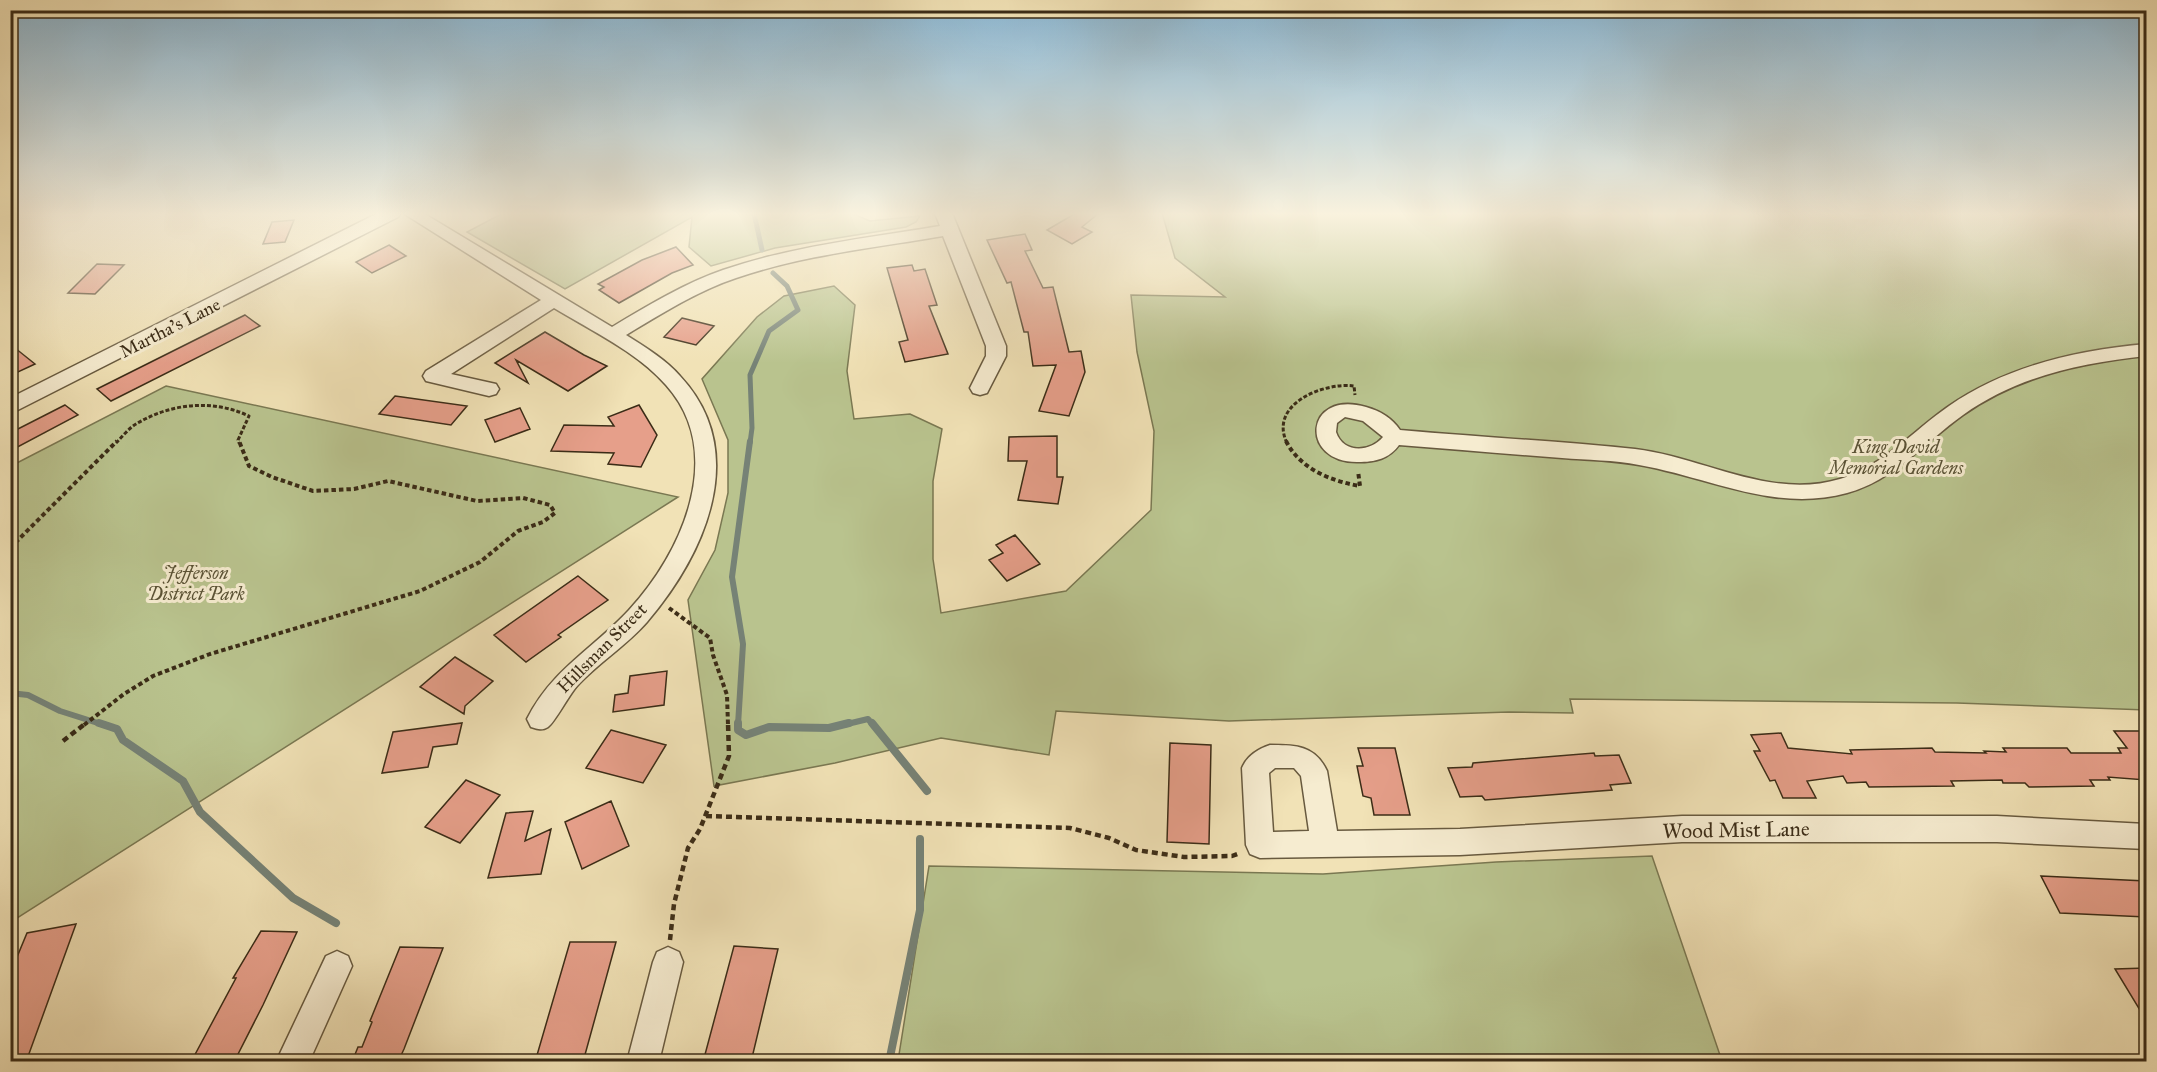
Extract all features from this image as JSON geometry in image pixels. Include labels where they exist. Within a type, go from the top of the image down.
[{"type":"street","name":"Martha's Lane","points":[[10,407],[288,263]]},
{"type":"street","name":"Hillsman Street","points":[[493,263],[612,335],[661,368],[680,387],[692,406],[701,428],[706,453],[707,473],[703,500],[693,528],[667,578],[647,604],[610,643],[574,674],[555,695],[540,719]]},
{"type":"street","points":[[612,335],[680,295],[729,274],[770,263]]},
{"type":"street","points":[[962,263],[996,346],[996,356],[980,388]]},
{"type":"street","points":[[489,389],[433,376],[518,325],[554,300]]},
{"type":"street","points":[[1393,437],[1388,447],[1357,463],[1347,454],[1335,449],[1327,439],[1324,430],[1326,422],[1334,415],[1355,403],[1382,423],[1393,437],[1638,457],[1673,464],[1705,477],[1769,490],[1828,491],[1849,486],[1869,477],[1959,408],[2002,383],[2059,363],[2146,350]]},
{"type":"street","points":[[1260,845],[1255,768],[1270,756],[1300,757],[1314,771],[1325,845]]},
{"type":"street","name":"Wood Mist Lane","points":[[1260,845],[1460,842],[1682,829],[1997,829],[2146,837]]},
{"type":"street","points":[[643,1062],[668,962]]},
{"type":"street","points":[[292,1062],[337,966]]},
{"type":"path","points":[[10,548],[135,424],[167,411],[202,404],[230,407],[249,416],[238,440],[249,466],[272,477],[314,491],[354,489],[388,481],[477,501],[523,498],[550,506],[555,513],[543,522],[518,531],[480,562],[420,591],[210,654],[153,676],[124,694],[63,741]]},
{"type":"path","points":[[647,604],[667,606],[710,638],[712,655],[727,695],[729,756],[706,816],[688,848],[680,872],[668,962]]},
{"type":"path","points":[[706,816],[1070,828],[1109,838],[1136,850],[1184,857],[1232,856],[1260,845]]},
{"type":"green space","points":[[520,263],[611,263],[565,289]]},
{"type":"green space","name":"King David Memorial Gardens","points":[[1181,263],[2146,263],[2146,710],[1957,703],[1570,699],[1573,713],[1509,712],[1229,721],[1056,711],[1049,755],[941,738],[835,763],[714,786],[688,600],[715,550],[728,493],[728,440],[702,379],[757,317],[784,296],[834,286],[855,305],[847,371],[854,419],[910,414],[942,429],[933,481],[933,559],[941,613],[1066,591],[1151,510],[1154,431],[1137,352],[1131,295],[1225,297]]},
{"type":"green space","name":"Jefferson District Park","points":[[166,386],[678,497],[11,922],[11,466]]},
{"type":"green space","points":[[1652,856],[1722,1061],[898,1061],[929,866],[1323,874],[1496,862]]},
{"type":"building","points":[[357,263],[392,263],[372,273]]},
{"type":"building","points":[[636,263],[691,263],[693,265],[672,273],[619,303],[599,290],[604,287],[598,284]]},
{"type":"building","points":[[998,263],[1031,263],[1043,288],[1053,287],[1069,352],[1081,351],[1085,372],[1069,416],[1039,411],[1056,365],[1033,366],[1028,332],[1024,332],[1011,282],[1007,283]]},
{"type":"building","points":[[97,264],[124,265],[95,294],[68,293]]},
{"type":"building","points":[[912,265],[914,271],[925,269],[937,305],[929,306],[948,354],[905,362],[899,342],[908,340],[887,268]]},
{"type":"building","points":[[245,315],[260,326],[111,401],[97,389]]},
{"type":"building","points":[[682,318],[714,326],[696,345],[664,337]]},
{"type":"building","points":[[545,332],[607,366],[568,391],[516,360],[528,383],[495,363]]},
{"type":"building","points":[[10,344],[35,364],[18,372],[10,367]]},
{"type":"building","points":[[395,396],[467,406],[451,425],[379,414]]},
{"type":"building","points":[[65,405],[78,415],[10,451],[10,433]]},
{"type":"building","points":[[639,405],[657,435],[641,467],[608,464],[614,453],[551,451],[564,425],[614,426],[608,417]]},
{"type":"building","points":[[520,408],[530,429],[495,442],[485,420]]},
{"type":"building","points":[[1057,436],[1057,477],[1063,477],[1058,504],[1018,500],[1027,461],[1008,461],[1009,437]]},
{"type":"building","points":[[1015,535],[1040,564],[1007,581],[989,560],[1003,553],[996,545]]},
{"type":"building","points":[[578,576],[608,600],[558,635],[561,637],[526,662],[494,635]]},
{"type":"building","points":[[455,657],[493,681],[465,706],[464,714],[420,687]]},
{"type":"building","points":[[667,671],[664,705],[613,712],[615,695],[628,693],[630,676]]},
{"type":"building","points":[[462,723],[457,744],[433,747],[428,767],[382,773],[393,732]]},
{"type":"building","points":[[611,730],[666,745],[643,783],[586,768]]},
{"type":"building","points":[[2114,731],[2146,731],[2146,780],[2108,777],[2110,780],[2090,780],[2094,786],[2029,787],[2025,783],[2003,783],[2002,780],[1951,781],[1954,786],[1869,787],[1866,782],[1847,783],[1843,776],[1807,781],[1816,798],[1783,798],[1775,780],[1770,781],[1754,751],[1760,751],[1751,735],[1781,733],[1788,748],[1852,754],[1850,750],[1932,748],[1935,752],[1986,753],[1984,751],[2006,752],[2003,748],[2067,748],[2071,753],[2121,753],[2118,748],[2127,748]]},
{"type":"building","points":[[1170,743],[1211,745],[1209,844],[1167,842]]},
{"type":"building","points":[[1358,748],[1395,748],[1410,815],[1374,815],[1371,798],[1363,796],[1357,766],[1363,766]]},
{"type":"building","points":[[1594,753],[1595,756],[1619,755],[1631,783],[1610,785],[1612,790],[1485,800],[1482,796],[1460,797],[1448,768],[1472,767],[1473,763]]},
{"type":"building","points":[[466,780],[500,795],[460,843],[425,827]]},
{"type":"building","points":[[611,801],[629,846],[582,869],[565,822]]},
{"type":"building","points":[[533,811],[525,841],[551,829],[541,874],[488,878],[506,813]]},
{"type":"building","points":[[2041,876],[2146,881],[2146,917],[2060,913]]},
{"type":"building","points":[[76,924],[26,1062],[10,1062],[10,974],[27,933]]},
{"type":"building","points":[[261,931],[297,932],[234,1062],[191,1062],[236,978],[233,978]]},
{"type":"building","points":[[570,942],[616,942],[583,1062],[535,1062]]},
{"type":"building","points":[[734,946],[778,949],[751,1062],[703,1062]]},
{"type":"building","points":[[400,947],[443,948],[398,1062],[352,1062],[358,1047],[362,1047]]},
{"type":"building","points":[[2146,968],[2146,1020],[2115,969]]},
{"type":"waterway","points":[[750,443],[752,428],[750,375],[769,331],[798,310],[787,286],[773,273]]},
{"type":"waterway","points":[[738,725],[743,644],[732,577],[750,441]]},
{"type":"waterway","points":[[10,693],[28,695],[60,711],[104,725]]},
{"type":"waterway","points":[[843,725],[868,719],[873,725]]},
{"type":"waterway","points":[[99,723],[117,729],[123,740],[183,781],[200,812],[293,898],[336,923]]},
{"type":"waterway","points":[[738,725],[738,730],[746,735],[769,727],[829,728],[849,723]]},
{"type":"waterway","points":[[872,723],[927,791]]},
{"type":"waterway","points":[[889,1062],[920,910],[920,839]]}]
